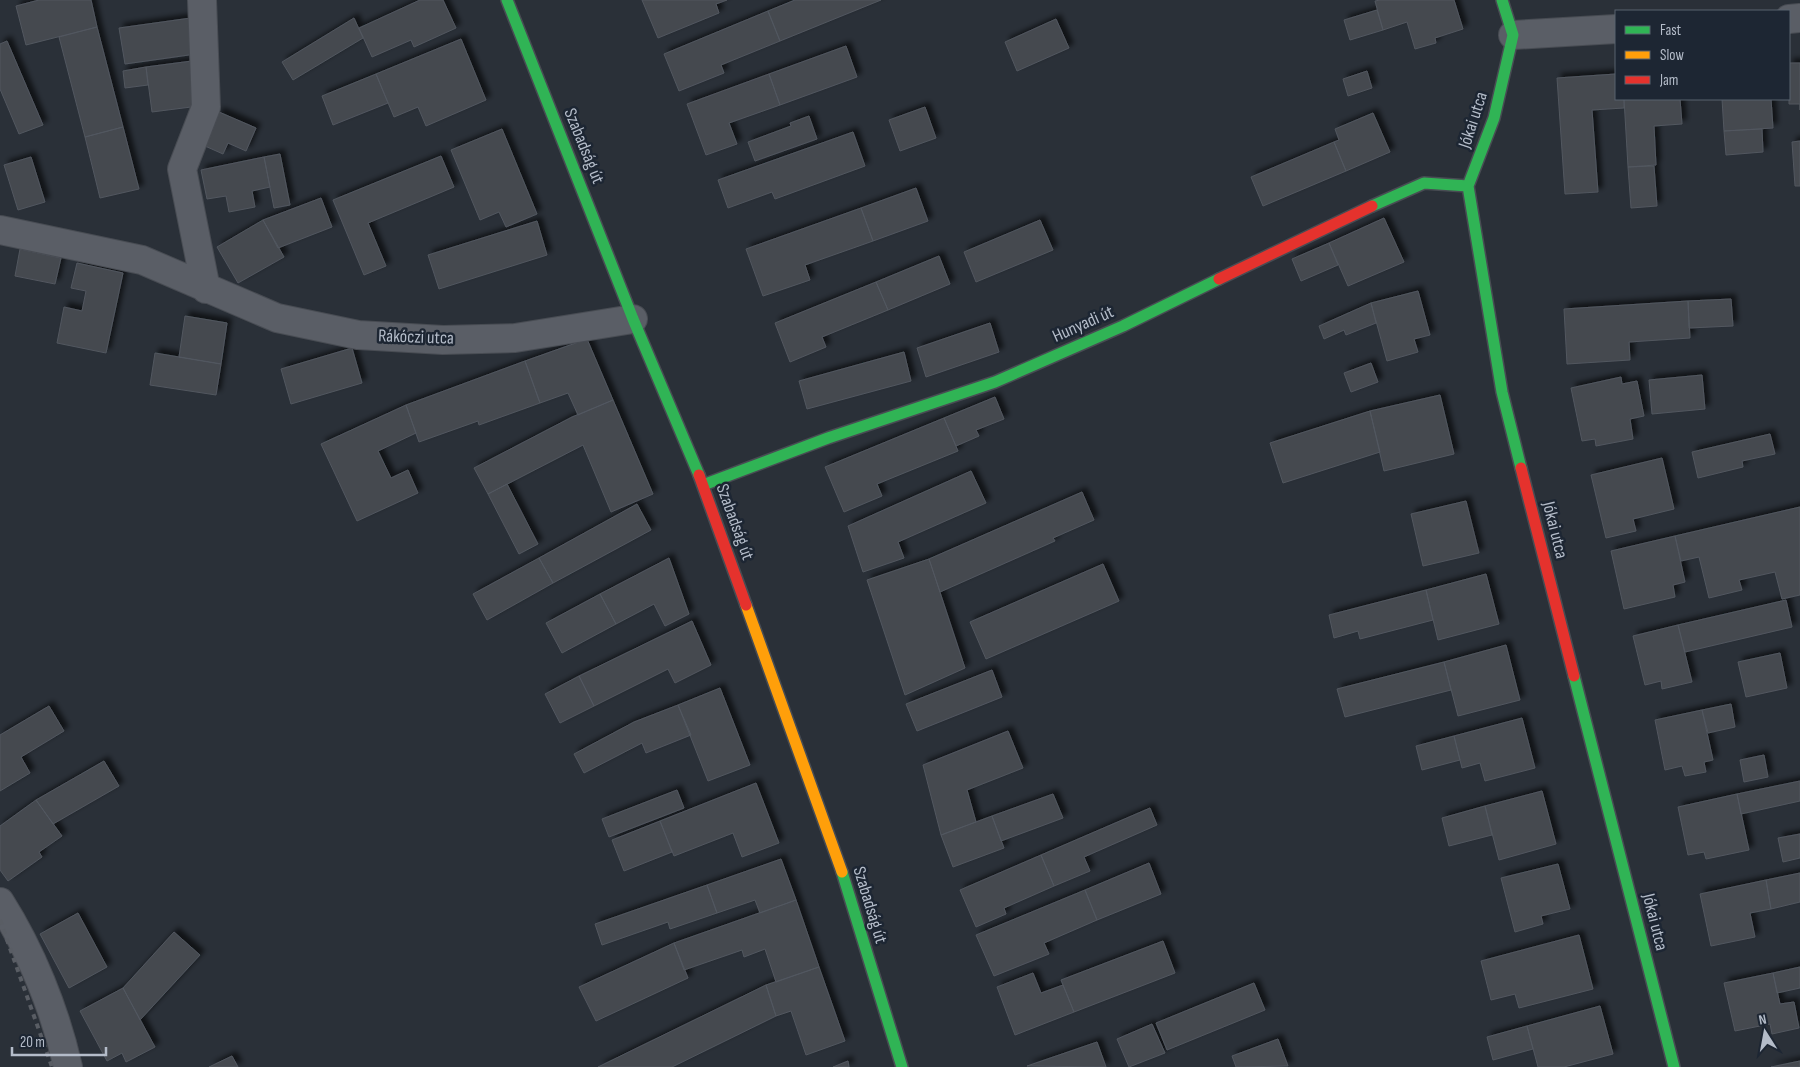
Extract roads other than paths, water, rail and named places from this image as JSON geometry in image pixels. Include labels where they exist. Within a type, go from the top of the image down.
[{"type":"street","points":[[202,0],[206,107],[182,168],[206,289]]},
{"type":"street","name":"Szabadság út","points":[[507,0],[633,318],[703,485],[835,850],[902,1067]]},
{"type":"street","points":[[1502,0],[1513,35],[1615,29]]},
{"type":"street","name":"Jókai utca","points":[[1513,35],[1494,118],[1468,186],[1502,392],[1674,1067]]},
{"type":"street","name":"Hunyadi út","points":[[703,485],[828,438],[995,382],[1123,326],[1349,216],[1424,183],[1468,186]]},
{"type":"street","name":"Rákóczi utca","points":[[0,230],[142,260],[277,318],[358,335],[443,340],[515,338],[611,324],[633,318]]},
{"type":"street","points":[[0,902],[14,924],[58,1026],[68,1067]]},
{"type":"railway","points":[[0,920],[52,1067]]}]
